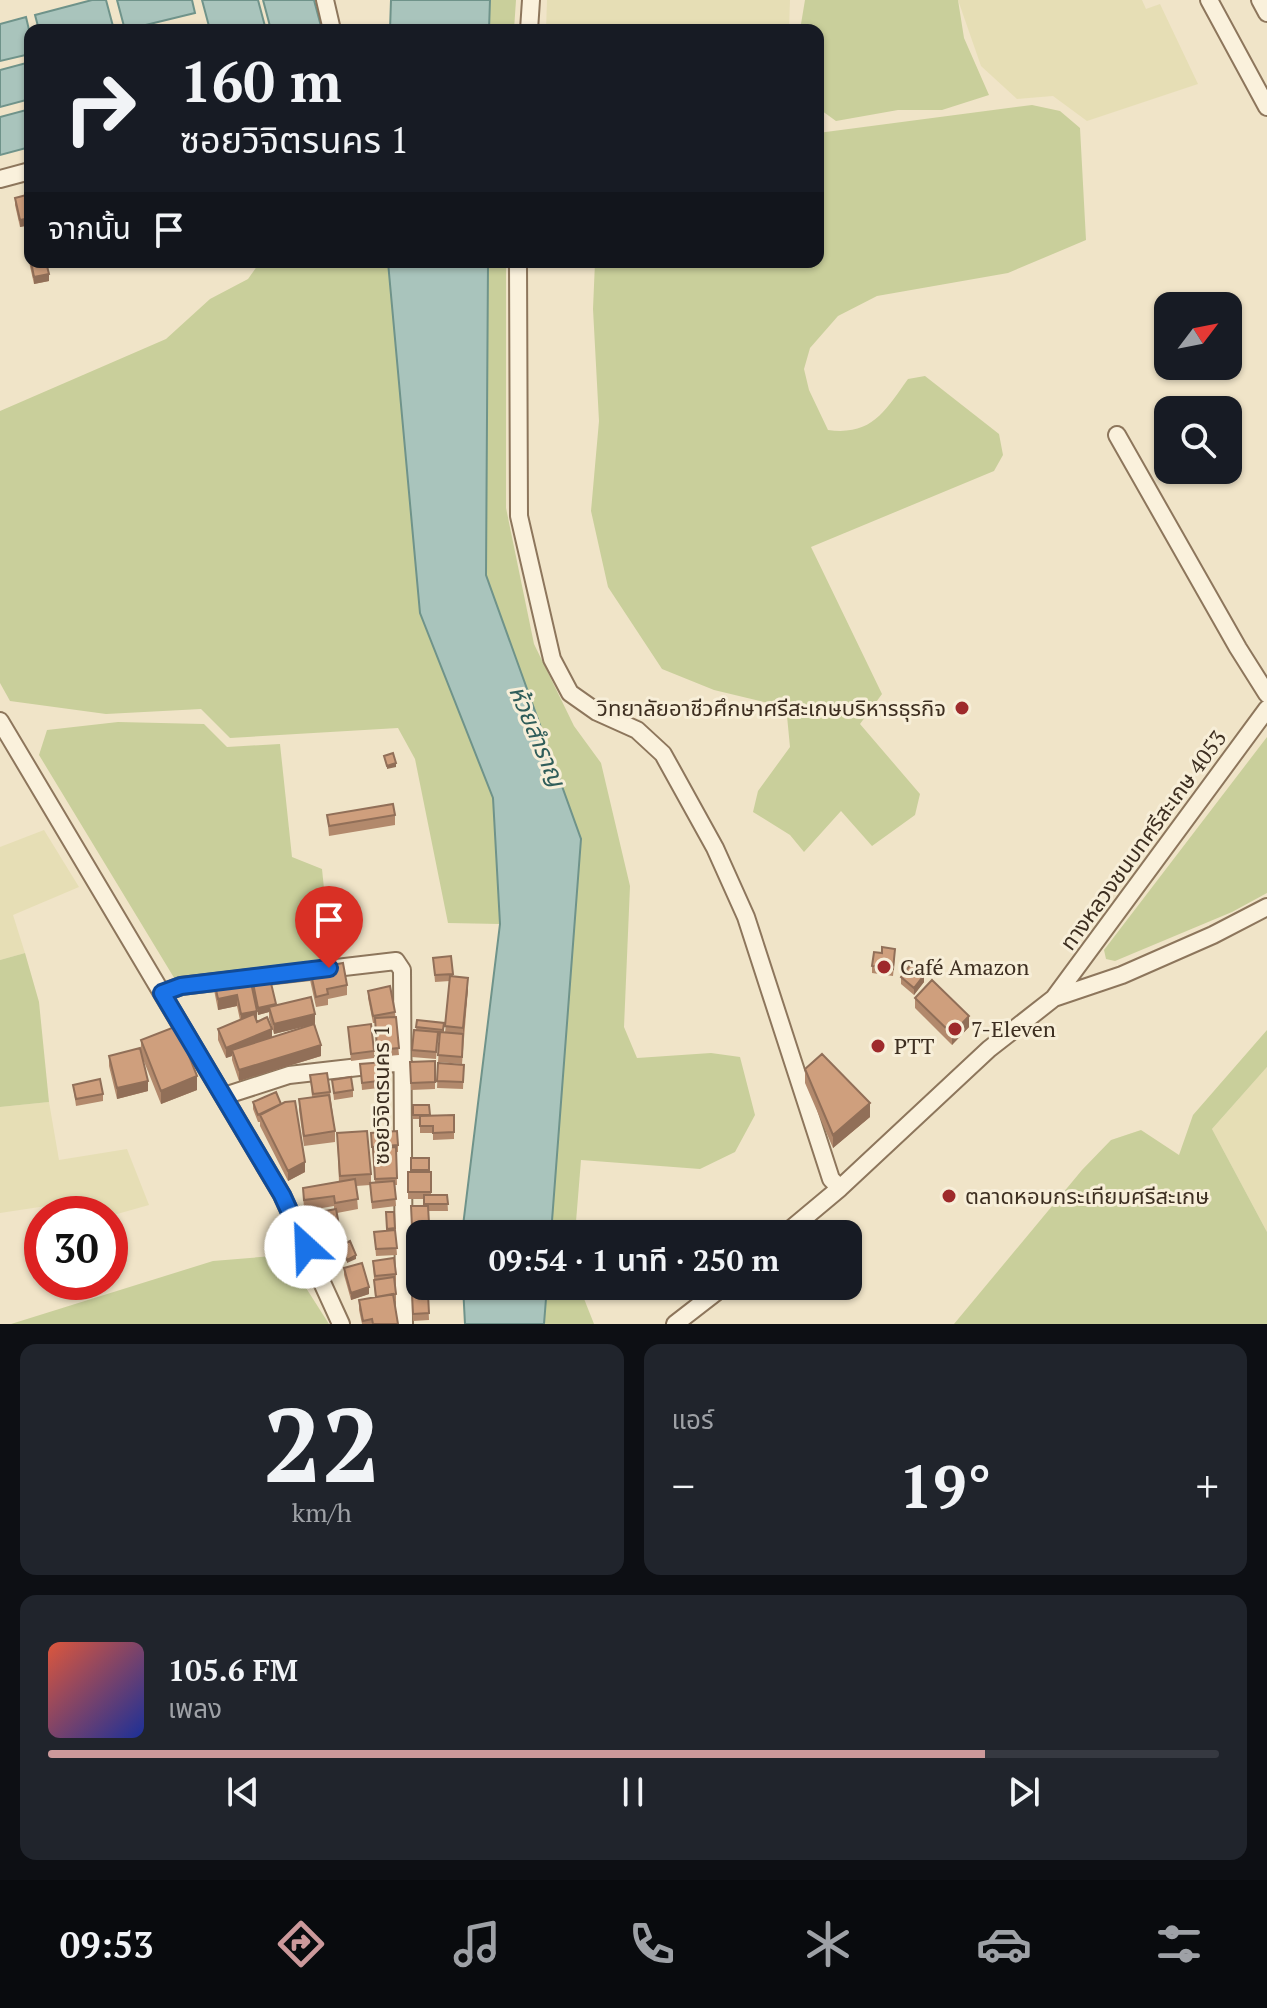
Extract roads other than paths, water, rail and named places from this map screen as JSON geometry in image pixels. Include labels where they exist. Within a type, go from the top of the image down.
[{"type":"street","points":[[325,0],[331,24]]},
{"type":"street","points":[[529,24],[531,0]]},
{"type":"street","points":[[1209,0],[1267,107]]},
{"type":"street","points":[[1260,0],[1267,13]]},
{"type":"street","points":[[0,179],[24,173]]},
{"type":"street","points":[[518,268],[519,516],[552,659],[570,693],[597,712],[637,730],[663,754],[715,848],[746,917],[831,1179],[840,1188]]},
{"type":"street","points":[[1117,435],[1267,694]]},
{"type":"street","name":"ทางหลวงชนบทศรีสะเกษ 4053","points":[[1054,998],[1267,709]]},
{"type":"street","points":[[0,721],[282,1195],[341,1324]]},
{"type":"street","points":[[802,1220],[989,1049],[1054,998],[1122,975],[1213,935],[1267,907]]},
{"type":"street","name":"ซอยวิจิตรนคร 1","points":[[162,993],[181,986],[396,961],[402,970],[404,1324]]},
{"type":"street","points":[[224,1096],[289,1075],[403,1062]]},
{"type":"street","points":[[675,1324],[706,1300]]},
{"type":"water","points":[[92,0],[106,0],[112,24],[37,24],[35,15]]},
{"type":"water","points":[[117,0],[192,0],[195,13],[150,24],[123,24]]},
{"type":"water","points":[[202,0],[258,0],[264,24],[208,24]]},
{"type":"water","points":[[263,0],[314,0],[320,24],[269,24]]},
{"type":"water","points":[[391,0],[490,0],[489,24],[390,24]]},
{"type":"water","points":[[26,17],[24,55],[0,61],[0,24]]},
{"type":"water","points":[[24,64],[24,101],[0,107],[0,70]]},
{"type":"water","points":[[24,111],[24,149],[0,155],[0,117]]},
{"type":"water","name":"ห้วยสำราญ","points":[[389,268],[488,268],[486,575],[581,839],[552,1220],[464,1220],[500,924],[493,798],[420,613]]},
{"type":"water","points":[[464,1300],[546,1300],[544,1324],[465,1324]]},
{"type":"place","name":"วิทยาลัยอาชีวศึกษาศรีสะเกษบริหารธุรกิจ","points":[[962,708]]},
{"type":"place","name":"Café Amazon","points":[[884,967]]},
{"type":"place","name":"7-Eleven","points":[[955,1029]]},
{"type":"place","name":"PTT","points":[[878,1046]]},
{"type":"place","name":"ตลาดหอมกระเทียมศรีสะเกษ","points":[[949,1196]]}]
